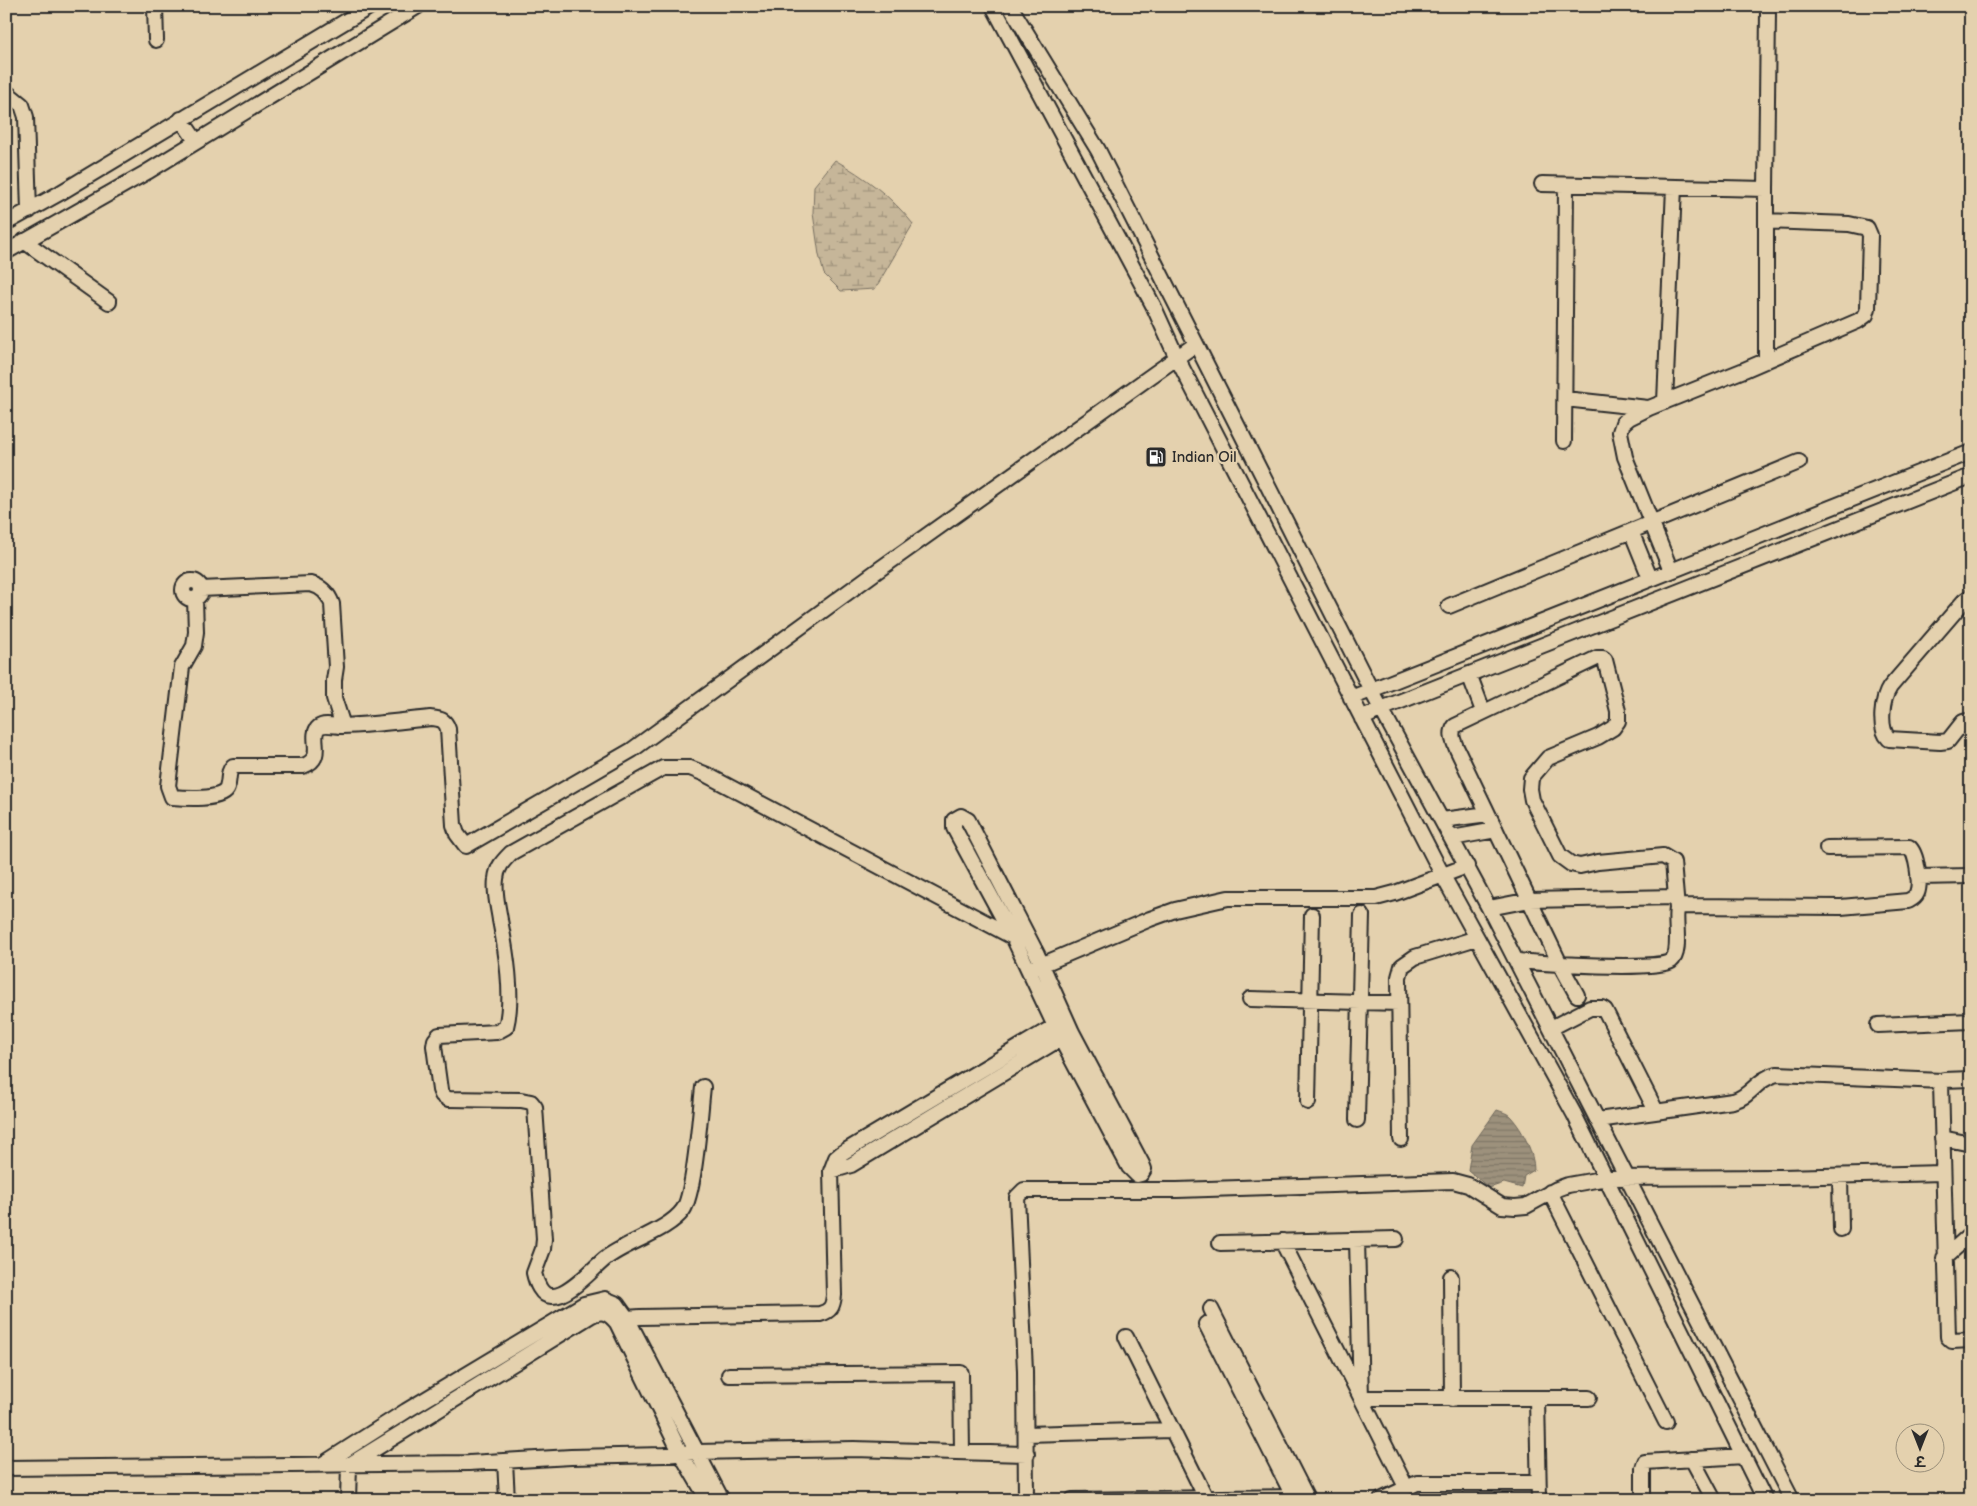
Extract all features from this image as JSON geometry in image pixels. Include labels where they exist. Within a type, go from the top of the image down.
[{"type":"street","points":[[155,6],[156,40]]},
{"type":"street","points":[[6,223],[371,6]]},
{"type":"street","points":[[6,252],[196,141],[418,6]]},
{"type":"street","points":[[993,6],[1153,305],[1185,375],[1443,876],[1574,1114],[1765,1500]]},
{"type":"street","points":[[1010,6],[1098,150],[1371,690],[1468,866],[1792,1500]]},
{"type":"street","points":[[1766,361],[1768,12]]},
{"type":"street","points":[[9,97],[22,105],[26,118],[29,211]]},
{"type":"street","points":[[181,119],[196,141]]},
{"type":"street","points":[[1542,184],[1766,189]]},
{"type":"street","points":[[1564,441],[1566,185]]},
{"type":"street","points":[[1665,402],[1674,187]]},
{"type":"street","points":[[1672,571],[1626,457],[1620,432],[1623,423],[1649,408],[1766,361],[1858,321],[1866,315],[1868,308],[1870,235],[1867,228],[1861,226],[1766,222]]},
{"type":"street","points":[[24,241],[109,302]]},
{"type":"street","points":[[343,726],[334,698],[336,667],[332,604],[329,595],[311,584],[198,594],[194,646],[182,667],[178,691],[168,786],[172,797],[213,797],[222,795],[226,791],[229,771],[233,766],[303,766],[308,764],[316,754],[316,733],[319,727],[343,726],[430,718],[444,720],[448,729],[454,825],[457,834],[466,846],[632,750],[877,571],[1197,346]]},
{"type":"street","points":[[1565,399],[1649,408]]},
{"type":"street","points":[[1351,698],[1971,452]]},
{"type":"street","points":[[1449,606],[1799,462]]},
{"type":"street","points":[[1362,719],[1381,709],[1971,476]]},
{"type":"street","points":[[1631,531],[1650,578]]},
{"type":"street","points":[[1971,596],[1964,601],[1890,687],[1883,702],[1883,729],[1885,736],[1889,739],[1940,742],[1948,741],[1963,722],[1971,720]]},
{"type":"street","points":[[1517,961],[1560,964],[1651,965],[1672,961],[1676,954],[1676,903],[1673,862],[1663,856],[1598,862],[1580,866],[1571,864],[1560,856],[1532,800],[1531,778],[1548,758],[1598,737],[1614,728],[1618,721],[1618,711],[1603,658],[1597,658],[1483,711],[1455,726],[1452,730],[1452,737],[1488,814],[1560,964],[1577,995]]},
{"type":"street","points":[[1469,674],[1483,711]]},
{"type":"street","points":[[703,1087],[693,1171],[689,1195],[684,1209],[675,1219],[606,1258],[581,1282],[559,1295],[551,1296],[545,1295],[541,1291],[534,1274],[543,1249],[544,1239],[535,1107],[531,1102],[521,1100],[448,1099],[442,1095],[440,1090],[434,1046],[435,1040],[439,1035],[497,1032],[506,1027],[509,978],[495,893],[496,877],[500,864],[511,853],[662,768],[690,768],[705,774],[1013,937]]},
{"type":"street","points":[[1442,820],[1488,814]]},
{"type":"street","points":[[1036,968],[1013,937],[954,828],[954,820],[958,817],[964,817],[968,820],[1036,968],[1063,1029],[1129,1167],[1137,1175],[1141,1174],[1144,1169],[1142,1164],[1063,1029]]},
{"type":"street","points":[[1452,838],[1496,830]]},
{"type":"street","points":[[1489,908],[1530,900],[1676,903],[1684,906],[1856,906],[1908,901],[1915,898],[1918,891],[1918,877],[1915,855],[1909,847],[1827,848]]},
{"type":"street","points":[[1036,968],[1175,910],[1235,898],[1376,898],[1468,866]]},
{"type":"street","points":[[1918,877],[1971,876]]},
{"type":"street","points":[[1308,1102],[1312,915]]},
{"type":"street","points":[[1357,1120],[1362,915]]},
{"type":"street","points":[[1401,1139],[1399,977],[1402,966],[1414,956],[1477,938]]},
{"type":"street","points":[[1250,1000],[1399,1004]]},
{"type":"street","points":[[1551,1028],[1590,1008],[1602,1008],[1605,1010],[1656,1111]]},
{"type":"street","points":[[1878,1025],[1971,1021]]},
{"type":"street","points":[[622,1321],[648,1316],[820,1314],[829,1311],[833,1304],[834,1295],[831,1171],[836,1158],[1063,1029]]},
{"type":"street","points":[[1598,1120],[1741,1099],[1760,1081],[1777,1074],[1942,1080],[1971,1079]]},
{"type":"street","points":[[1942,1080],[1942,1173],[1948,1337],[1952,1341],[1971,1340]]},
{"type":"street","points":[[1942,1138],[1971,1144]]},
{"type":"street","points":[[1026,1500],[1027,1454],[1017,1196],[1024,1190],[1177,1190],[1453,1181],[1468,1185],[1502,1206],[1515,1207],[1526,1206],[1550,1192],[1568,1185],[1607,1178],[1942,1173]]},
{"type":"street","points":[[1840,1176],[1841,1229]]},
{"type":"street","points":[[1550,1192],[1666,1422]]},
{"type":"street","points":[[1944,1258],[1971,1234]]},
{"type":"street","points":[[1220,1242],[1396,1239]]},
{"type":"street","points":[[1357,1240],[1361,1398]]},
{"type":"street","points":[[1282,1241],[1406,1487]]},
{"type":"street","points":[[1451,1277],[1452,1399]]},
{"type":"street","points":[[323,1464],[406,1411],[584,1304],[616,1304],[681,1454],[708,1500]]},
{"type":"street","points":[[349,1464],[590,1316],[604,1305]]},
{"type":"street","points":[[1211,1309],[1308,1500]]},
{"type":"street","points":[[622,1321],[722,1500]]},
{"type":"street","points":[[1072,1500],[1294,1498],[1206,1324]]},
{"type":"street","points":[[1126,1338],[1206,1498]]},
{"type":"street","points":[[729,1376],[961,1373],[962,1452]]},
{"type":"street","points":[[1361,1398],[1590,1398]]},
{"type":"street","points":[[1537,1398],[1538,1500]]},
{"type":"street","points":[[1026,1434],[1172,1430]]},
{"type":"street","points":[[6,1468],[505,1461],[696,1452],[854,1449],[1027,1454]]},
{"type":"street","points":[[1643,1500],[1643,1468],[1645,1462],[1744,1456]]},
{"type":"street","points":[[1692,1459],[1714,1500]]},
{"type":"street","points":[[505,1461],[507,1500]]},
{"type":"street","points":[[348,1500],[349,1464]]},
{"type":"street","points":[[1381,1500],[1417,1483],[1538,1483]]},
{"type":"green space","points":[[835,160],[877,188],[913,224],[875,289],[841,291],[824,274],[819,255],[813,213],[814,186]]},
{"type":"shaded area","points":[[1497,1110],[1511,1117],[1524,1135],[1530,1149],[1534,1170],[1524,1176],[1522,1188],[1504,1183],[1489,1188],[1468,1170],[1472,1145]]},
{"type":"place","name":"Indian Oil","points":[[1156,457]]}]
